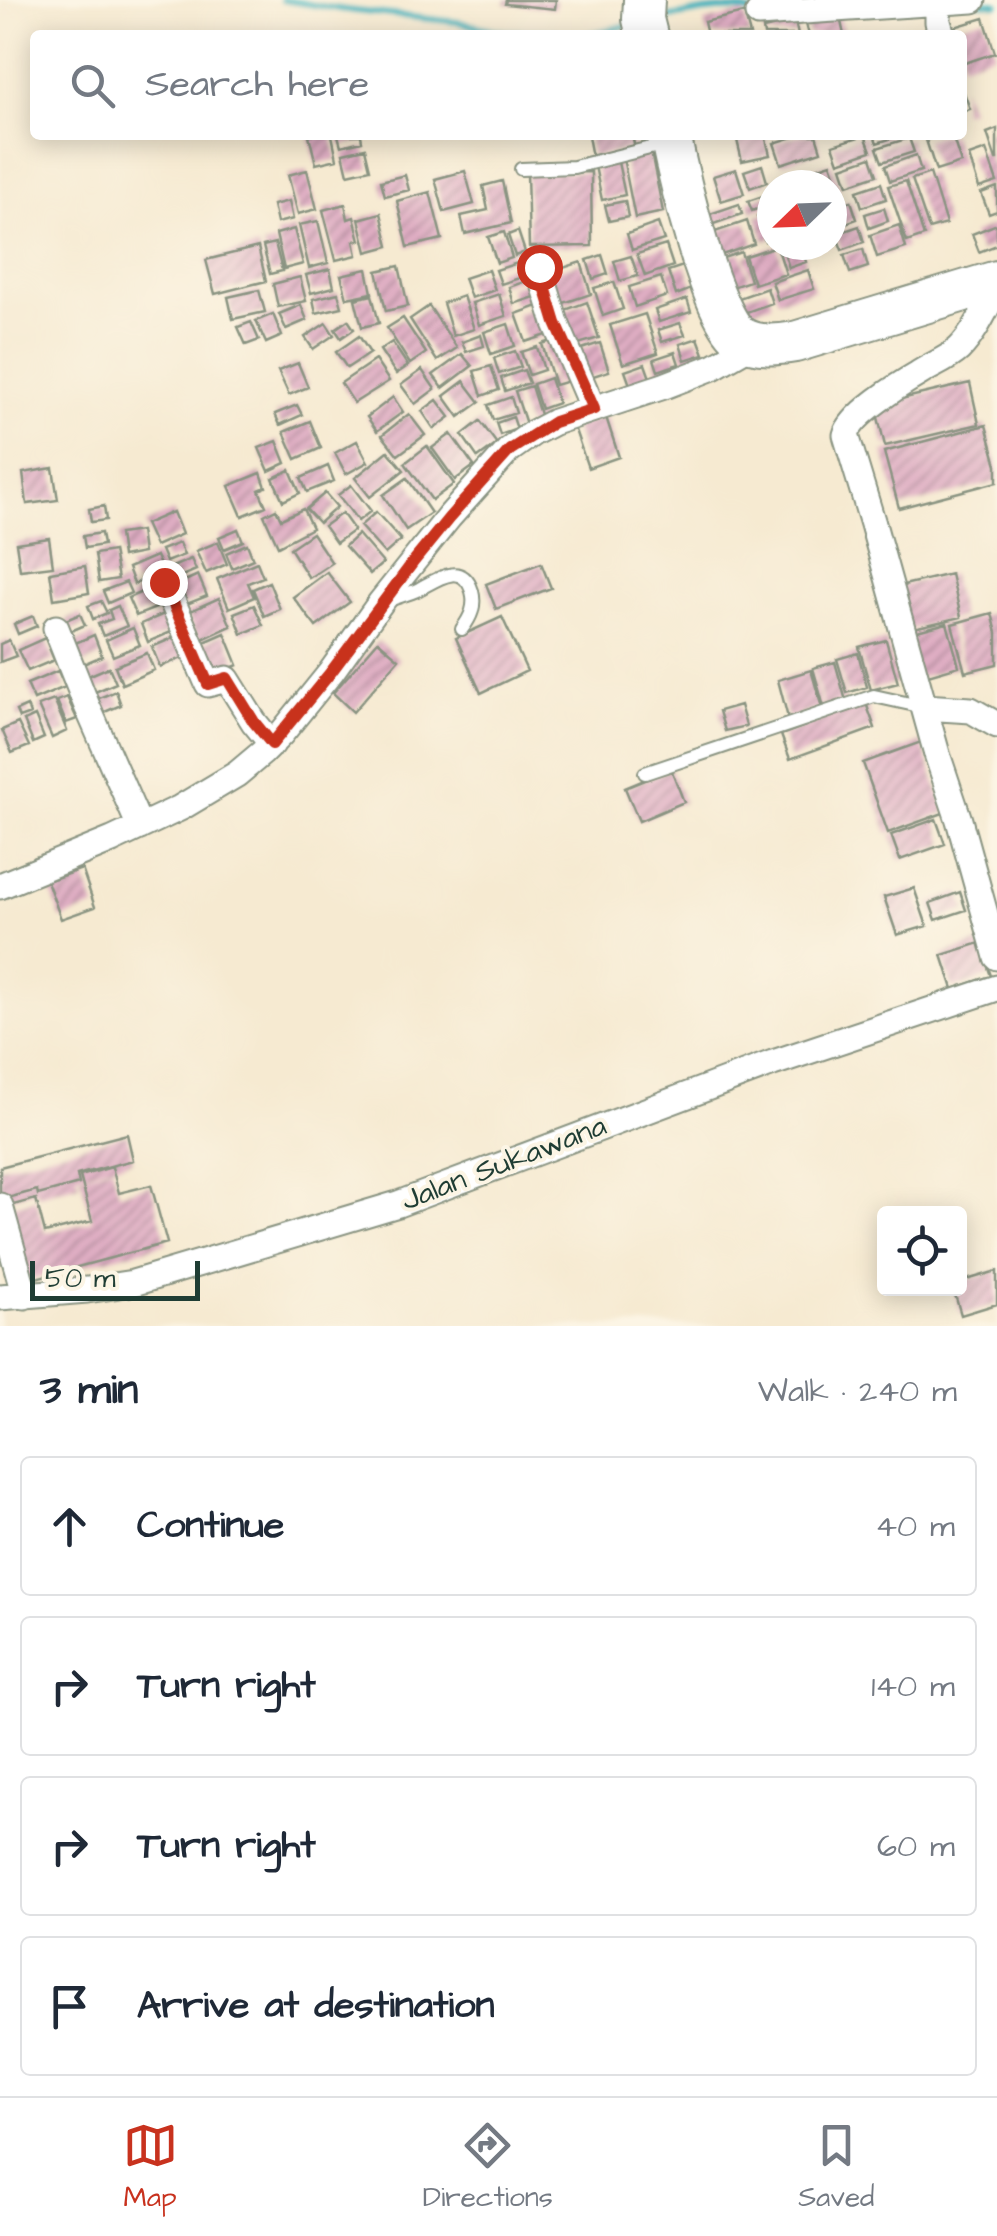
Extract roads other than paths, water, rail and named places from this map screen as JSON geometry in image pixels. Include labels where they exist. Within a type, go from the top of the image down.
[{"type":"main road","points":[[644,0],[646,30]]},
{"type":"main road","points":[[671,140],[719,306],[736,334],[755,343],[795,342],[997,284]]},
{"type":"street","points":[[758,14],[973,0]]},
{"type":"street","points":[[938,4],[940,30]]},
{"type":"street","points":[[539,267],[556,323],[594,409]]},
{"type":"street","points":[[997,284],[971,334],[956,352],[907,381],[847,430],[997,957]]},
{"type":"street","points":[[0,886],[180,808],[236,774],[272,744],[449,518],[510,450],[554,422],[664,386],[712,367],[755,343]]},
{"type":"street","points":[[164,582],[208,684],[227,678],[272,744]]},
{"type":"street","points":[[56,628],[140,827]]},
{"type":"street","points":[[924,708],[971,710],[997,725]]},
{"type":"street","name":"Jalan Sukawana","points":[[12,1296],[133,1283],[398,1204],[773,1063],[997,988]]},
{"type":"street","points":[[0,1206],[12,1296]]},
{"type":"lane","points":[[522,169],[574,167],[663,140]]},
{"type":"lane","points":[[382,602],[441,576],[456,575],[470,586],[473,595],[472,613],[462,629]]},
{"type":"lane","points":[[645,773],[874,696],[924,708]]},
{"type":"waterway","points":[[282,0],[494,30]]},
{"type":"waterway","points":[[979,2],[997,4]]},
{"type":"waterway","points":[[661,18],[722,10],[753,14]]},
{"type":"waterway","points":[[609,30],[626,26]]}]
